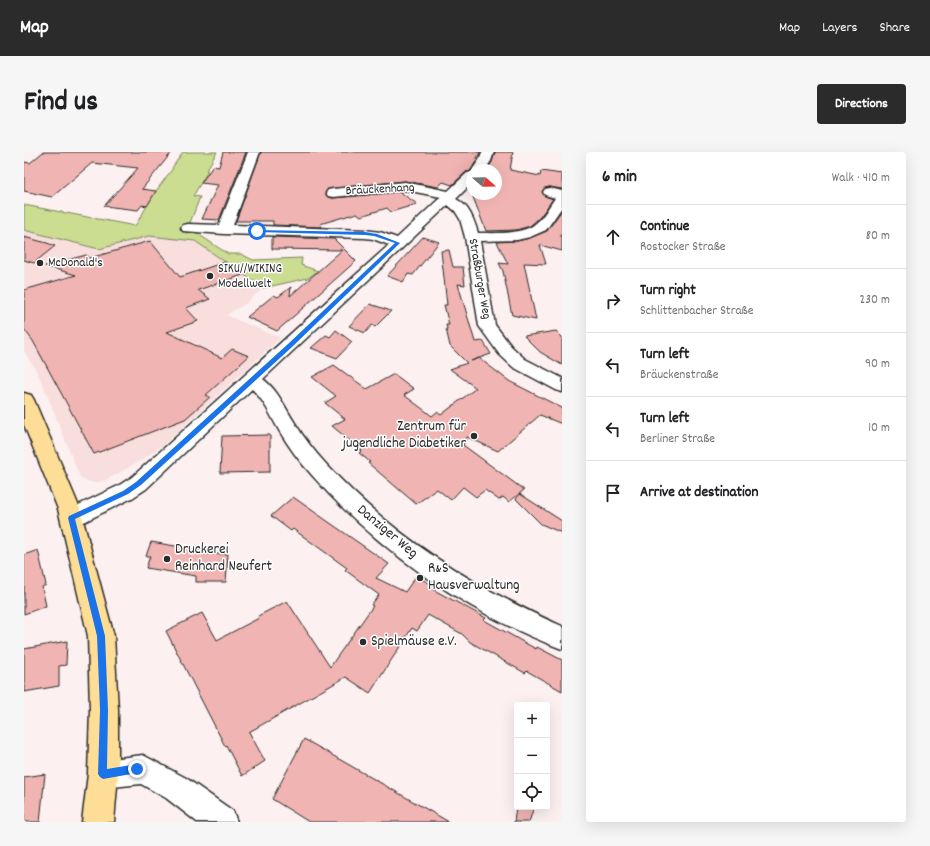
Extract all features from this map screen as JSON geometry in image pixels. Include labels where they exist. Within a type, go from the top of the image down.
[{"type":"main road","points":[[24,400],[72,518],[101,636],[104,710],[103,774],[98,822]]},
{"type":"street","points":[[224,230],[254,152]]},
{"type":"street","points":[[483,164],[488,152]]},
{"type":"street","points":[[72,518],[139,484],[466,182]]},
{"type":"street","name":"Bräuckenhang","points":[[333,193],[405,186],[420,188],[448,198]]},
{"type":"street","points":[[472,237],[514,235],[537,230],[541,227],[562,198],[560,195],[550,192]]},
{"type":"street","name":"Straßburger Weg","points":[[448,198],[464,213],[472,237],[487,326],[505,350],[520,363],[562,386]]},
{"type":"street","points":[[188,228],[365,234],[375,235],[398,243]]},
{"type":"street","name":"Danziger Weg","points":[[252,380],[260,384],[269,396],[290,432],[321,472],[364,514],[398,543],[431,567],[476,595],[531,624],[562,638]]},
{"type":"street","points":[[103,774],[143,769],[176,788],[222,822]]},
{"type":"shaded area","points":[[24,230],[98,249],[149,236],[195,241],[263,288],[245,304],[226,315],[280,338],[163,445],[142,460],[106,480],[95,483],[87,481],[80,477],[44,387],[24,351]]},
{"type":"green space","points":[[183,152],[217,152],[193,196],[200,197],[186,233],[198,234],[228,254],[241,254],[253,260],[302,258],[301,265],[318,271],[308,278],[263,288],[195,241],[149,236],[99,249],[24,230],[24,205],[135,226],[156,191]]},
{"type":"building","points":[[43,152],[172,152],[142,189],[156,191],[147,206],[142,205],[138,210],[104,206],[138,168],[92,163],[52,197],[24,191],[24,162],[30,163]]},
{"type":"building","points":[[223,152],[246,152],[219,220],[202,219],[218,185],[201,183],[213,166],[219,167]]},
{"type":"building","points":[[261,152],[480,152],[474,164],[466,164],[466,172],[452,185],[443,182],[438,187],[405,181],[328,189],[325,194],[328,197],[333,198],[400,192],[417,204],[391,212],[387,208],[361,216],[357,213],[320,224],[322,227],[273,225],[273,221],[236,221]]},
{"type":"building","points":[[495,152],[513,152],[510,170],[540,176],[541,171],[562,174],[562,189],[550,187],[545,188],[542,191],[545,196],[553,199],[540,217],[530,226],[516,230],[486,231],[474,200],[502,200],[502,164],[491,164]]},
{"type":"building","points":[[562,210],[562,233],[560,236],[562,236],[562,251],[540,245],[546,264],[524,263],[536,320],[512,315],[503,271],[499,263],[508,264],[497,242],[517,241],[530,238],[547,231]]},
{"type":"building","points":[[24,237],[55,246],[34,263],[24,260]]},
{"type":"building","points":[[272,237],[334,239],[356,261],[277,331],[247,317],[274,295],[278,297],[291,287],[290,296],[342,250],[272,249]]},
{"type":"building","points":[[423,237],[439,242],[413,275],[408,274],[403,282],[387,276]]},
{"type":"building","points":[[150,241],[180,277],[225,262],[243,275],[198,290],[210,299],[186,308],[198,321],[167,332],[222,358],[232,349],[249,356],[206,395],[210,397],[185,419],[94,454],[33,341],[24,329],[24,290],[76,275],[45,266],[86,255],[90,258]]},
{"type":"building","points":[[449,250],[453,267],[463,267],[465,285],[458,284],[475,342],[483,341],[491,354],[479,358],[509,381],[562,408],[562,424],[540,415],[498,451],[467,437],[463,445],[524,490],[509,502],[503,497],[499,500],[485,490],[476,497],[463,487],[451,500],[437,489],[416,504],[368,463],[370,462],[359,453],[362,451],[332,426],[345,419],[325,403],[336,396],[312,377],[334,365],[367,389],[394,374],[414,389],[404,395],[432,416],[437,412],[441,415],[476,388],[450,369],[467,363],[450,346],[446,329],[446,325],[449,325],[444,305],[447,305],[441,251]]},
{"type":"building","points":[[370,304],[391,311],[375,327],[372,325],[365,333],[349,326]]},
{"type":"building","points":[[336,330],[352,342],[337,358],[311,348],[326,335],[330,337]]},
{"type":"building","points":[[556,331],[562,337],[562,365],[540,352],[524,336]]},
{"type":"building","points":[[270,435],[270,472],[220,473],[222,436]]},
{"type":"building","points":[[520,494],[562,521],[562,533],[541,524],[516,499]]},
{"type":"building","points":[[293,497],[389,564],[376,578],[405,592],[416,576],[436,587],[434,590],[486,618],[484,620],[536,649],[537,647],[562,660],[562,691],[527,671],[525,673],[470,642],[462,634],[428,615],[417,631],[412,628],[370,693],[346,677],[249,732],[265,761],[242,776],[166,631],[202,613],[217,640],[259,618],[258,616],[287,601],[330,667],[373,606],[371,605],[379,595],[345,570],[347,568],[293,529],[291,531],[271,516]]},
{"type":"building","points":[[151,542],[200,550],[200,554],[228,554],[226,582],[196,582],[196,576],[146,568],[150,556],[146,556]]},
{"type":"building","points":[[38,550],[46,585],[42,587],[46,606],[24,614],[24,555]]},
{"type":"building","points":[[67,641],[66,665],[59,666],[59,686],[24,692],[24,649]]},
{"type":"building","points":[[304,739],[449,822],[309,822],[272,799]]},
{"type":"building","points":[[45,774],[40,822],[24,822],[24,777]]},
{"type":"building","points":[[516,810],[533,810],[529,822],[514,822]]},
{"type":"place","name":"McDonald's","points":[[40,263]]},
{"type":"place","name":"SIKU//WIKING Modellwelt","points":[[210,276]]},
{"type":"place","name":"Zentrum für jugendliche Diabetiker","points":[[474,436]]},
{"type":"place","name":"Druckerei Reinhard Neufert","points":[[167,559]]},
{"type":"place","name":"R&S Hausverwaltung","points":[[420,578]]},
{"type":"place","name":"Spielmäuse e.V.","points":[[363,642]]},
{"type":"route","points":[[137,769],[103,774],[104,710],[101,636],[72,518],[139,484],[290,346],[398,243],[375,235],[365,234],[257,231]]}]
